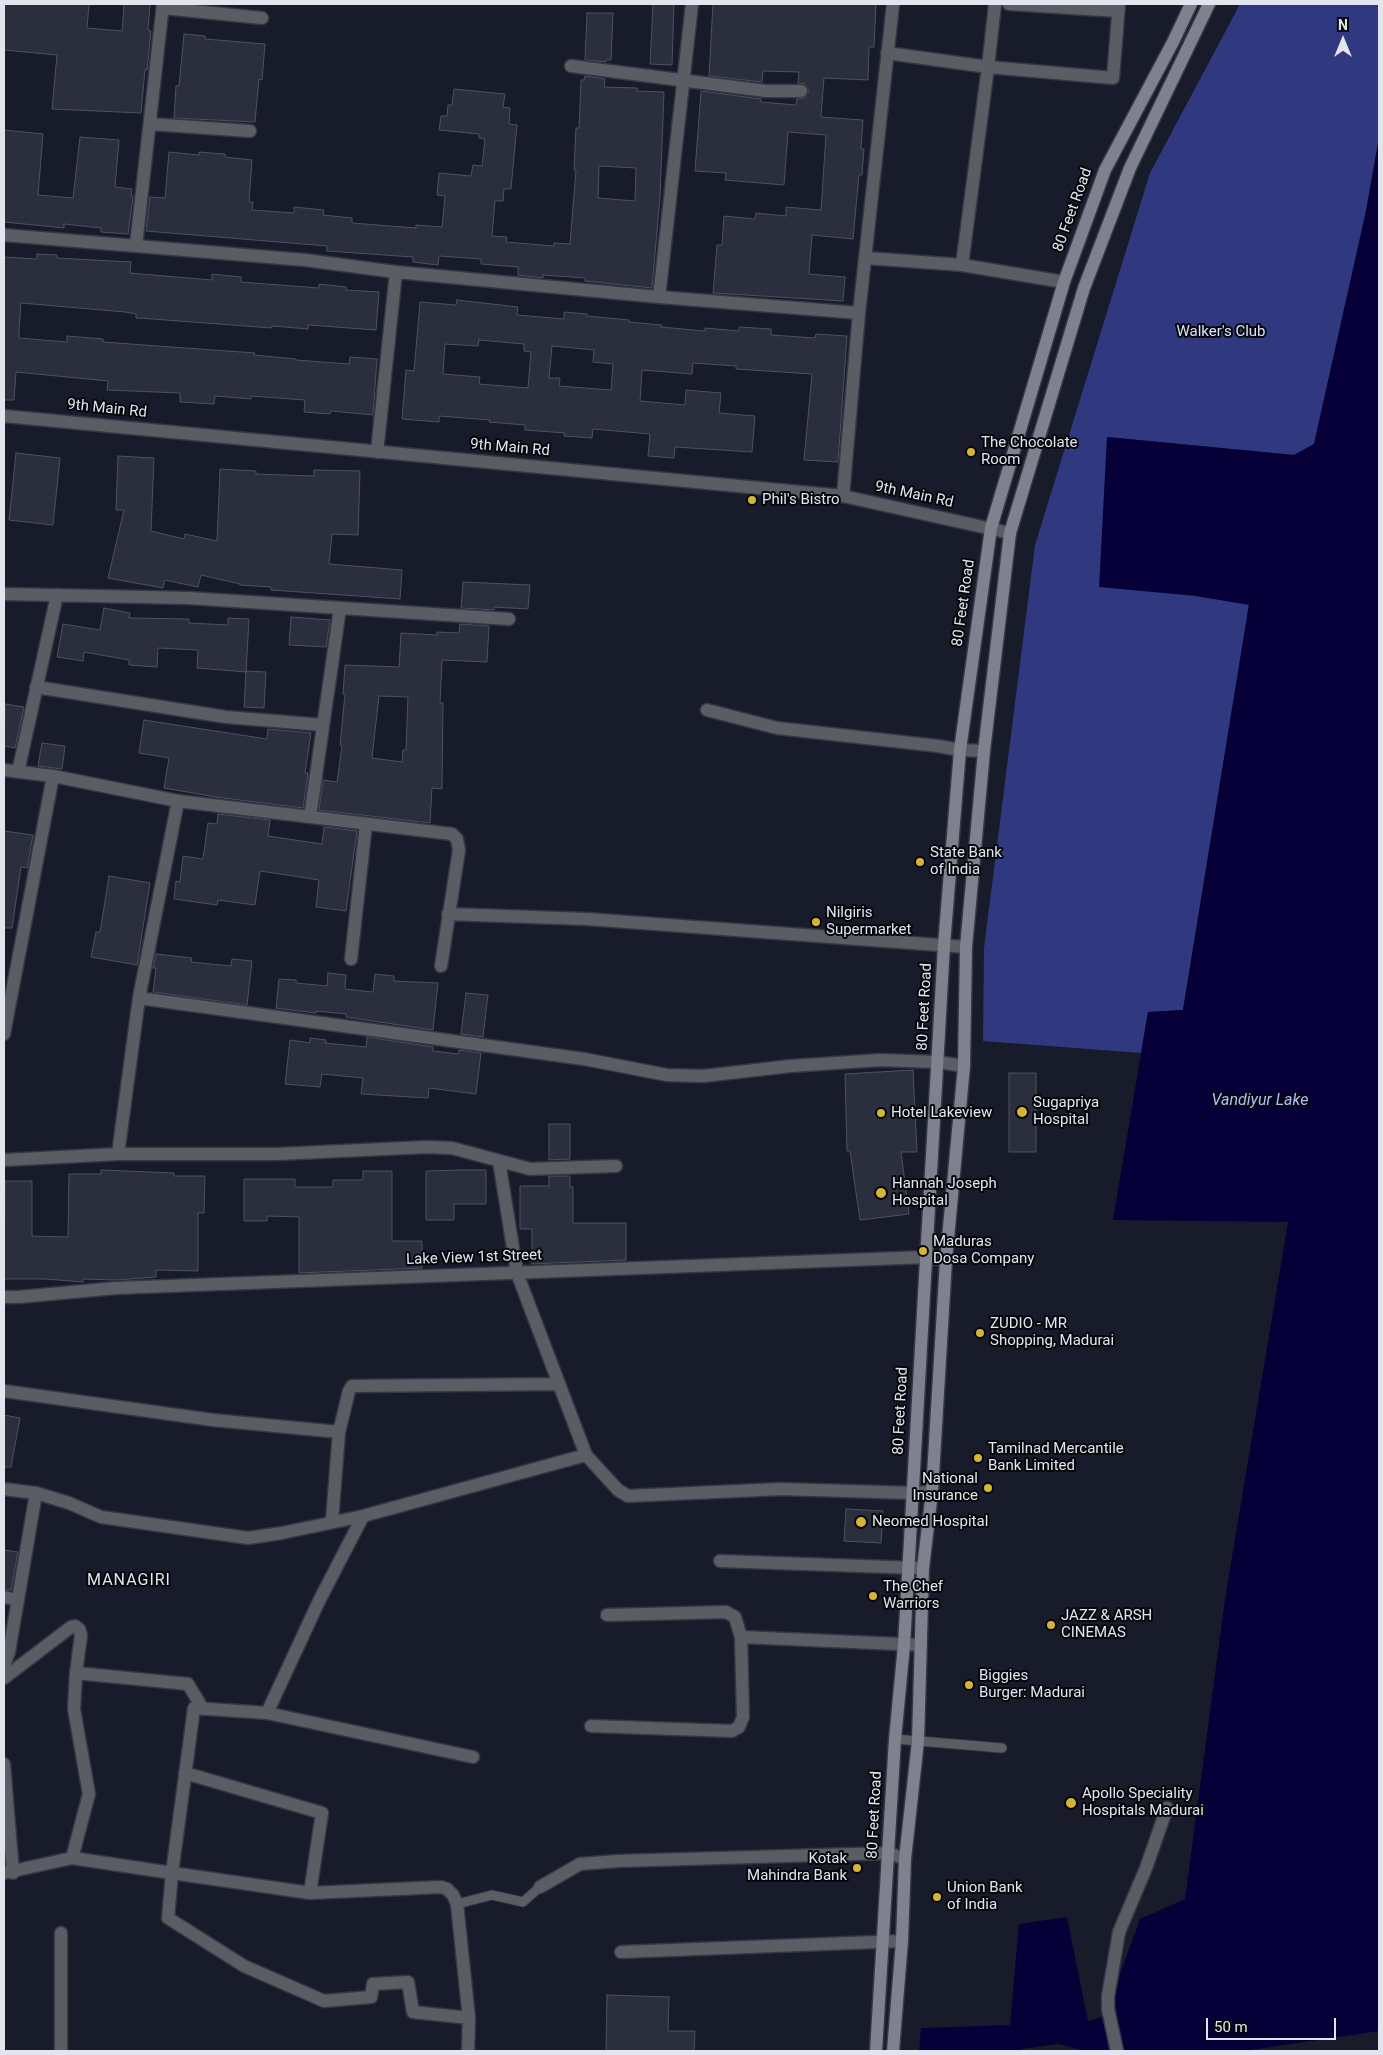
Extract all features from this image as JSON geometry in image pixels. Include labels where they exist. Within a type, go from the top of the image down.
[{"type":"main road","name":"80 Feet Road","points":[[876,2051],[904,1644],[944,945],[960,750],[991,528],[1064,282],[1105,170],[1191,4]]},
{"type":"main road","points":[[893,2051],[902,1941],[905,1859],[918,1741],[923,1568],[932,1492],[946,1260],[964,1066],[966,947],[984,751],[1010,534],[1084,288],[1130,168],[1208,4]]},
{"type":"street","points":[[658,297],[692,4]]},
{"type":"street","points":[[842,496],[858,313],[866,258],[893,4]]},
{"type":"street","points":[[962,265],[995,4]]},
{"type":"street","points":[[887,53],[988,67],[1113,78],[1119,8],[1009,4]]},
{"type":"street","points":[[136,245],[163,6],[262,18]]},
{"type":"street","points":[[571,66],[684,82],[766,91],[801,91]]},
{"type":"street","points":[[150,124],[250,131]]},
{"type":"street","points":[[4,235],[305,260],[396,272],[658,297],[858,313]]},
{"type":"street","points":[[866,258],[962,265],[1064,282]]},
{"type":"street","points":[[377,452],[396,272]]},
{"type":"street","name":"9th Main Rd","points":[[4,416],[842,496],[991,528],[1010,534]]},
{"type":"street","points":[[4,594],[188,598],[510,619]]},
{"type":"street","points":[[18,772],[56,596]]},
{"type":"street","points":[[310,817],[340,608]]},
{"type":"street","points":[[36,687],[226,717],[323,725]]},
{"type":"street","points":[[707,710],[777,728],[960,750],[984,751]]},
{"type":"street","points":[[4,770],[53,776],[178,801],[452,834],[457,839],[458,850],[440,966]]},
{"type":"street","points":[[4,1034],[53,776]]},
{"type":"street","points":[[118,1154],[139,998],[178,801]]},
{"type":"street","points":[[351,959],[366,824]]},
{"type":"street","points":[[448,914],[587,919],[966,947]]},
{"type":"street","points":[[139,998],[584,1059],[667,1075],[704,1076],[791,1066],[880,1060],[938,1062],[964,1066]]},
{"type":"street","points":[[4,1160],[118,1154],[277,1154],[427,1147],[452,1148],[530,1169],[616,1166]]},
{"type":"street","points":[[499,1160],[517,1273],[586,1455],[618,1490],[628,1496],[781,1489],[932,1492]]},
{"type":"street","name":"Lake View 1st Street","points":[[4,1297],[116,1288],[927,1257],[946,1260]]},
{"type":"street","points":[[332,1521],[339,1432],[349,1391],[352,1386],[558,1384]]},
{"type":"street","points":[[4,1391],[213,1420],[339,1432]]},
{"type":"street","points":[[4,1489],[36,1493],[68,1503],[101,1517],[248,1538],[363,1516],[586,1455]]},
{"type":"street","points":[[4,1665],[18,1600],[36,1493]]},
{"type":"street","points":[[266,1713],[319,1601],[363,1516]]},
{"type":"street","points":[[720,1561],[923,1568]]},
{"type":"street","points":[[4,1597],[18,1600]]},
{"type":"street","points":[[591,1726],[732,1731],[739,1727],[743,1717],[741,1637],[735,1617],[726,1612],[607,1615]]},
{"type":"street","points":[[4,1678],[71,1627],[75,1626],[79,1629],[81,1635],[74,1709],[89,1794],[72,1858]]},
{"type":"street","points":[[741,1637],[922,1645]]},
{"type":"street","points":[[76,1673],[188,1684],[203,1709]]},
{"type":"street","points":[[469,2018],[413,2012],[408,1982],[373,1984],[371,1997],[324,2001],[244,1966],[168,1918],[172,1872],[194,1708],[266,1713],[473,1757]]},
{"type":"street","points":[[4,1764],[8,1873],[72,1858],[310,1893],[440,1887],[447,1889],[453,1895],[457,1904],[469,2018],[468,2051]]},
{"type":"street","points":[[185,1773],[322,1813],[310,1893]]},
{"type":"street","points":[[1117,2051],[1108,2009],[1108,1996],[1119,1932],[1146,1868],[1167,1808]]},
{"type":"street","points":[[540,1887],[580,1864],[618,1861],[889,1854],[905,1859]]},
{"type":"street","points":[[60,1932],[61,2051]]},
{"type":"street","points":[[621,1952],[884,1940],[902,1941]]},
{"type":"lane","points":[[896,1740],[1002,1748]]},
{"type":"lane","points":[[457,1904],[492,1895],[523,1902],[540,1887]]},
{"type":"green space","name":"Walker's Club","points":[[1240,4],[1379,4],[1379,138],[1366,211],[1314,444],[1294,455],[1107,437],[1196,596],[1249,604],[1183,1010],[1148,1012],[1141,1053],[983,1041],[984,948],[1035,545],[1150,173]]},
{"type":"water","name":"Vandiyur Lake","points":[[1379,138],[1379,2031],[1243,2051],[1079,2051],[1078,2049],[1058,2044],[1022,2049],[1021,2051],[919,2051],[921,2028],[1010,2025],[1019,1924],[1067,1917],[1088,2021],[1117,2013],[1114,2000],[1120,1974],[1140,1919],[1185,1899],[1225,1599],[1288,1222],[1113,1220],[1148,1012],[1183,1010],[1249,605],[1196,596],[1099,587],[1107,437],[1294,455],[1314,444],[1366,211]]},
{"type":"building","points":[[4,4],[89,4],[87,28],[122,31],[124,4],[150,4],[148,30],[151,31],[141,113],[52,109],[57,55],[4,50]]},
{"type":"building","points":[[653,4],[674,4],[672,65],[650,64]]},
{"type":"building","points":[[713,4],[876,4],[874,47],[869,47],[868,80],[824,78],[821,117],[863,120],[861,149],[864,149],[862,175],[859,175],[853,239],[812,235],[809,274],[845,277],[843,301],[713,293],[717,245],[722,245],[724,216],[755,219],[756,213],[786,216],[786,207],[821,210],[826,135],[788,132],[784,185],[725,180],[726,173],[695,171],[701,91],[761,99],[761,102],[796,105],[797,99],[805,98],[809,91],[805,84],[798,83],[799,72],[763,71],[762,82],[709,76]]},
{"type":"building","points":[[587,13],[613,13],[611,60],[606,60],[606,62],[585,60]]},
{"type":"building","points":[[184,34],[205,36],[205,39],[265,44],[262,80],[259,79],[255,122],[174,118],[176,86],[179,86]]},
{"type":"building","points":[[585,76],[605,79],[604,87],[637,88],[637,91],[664,92],[660,197],[652,288],[585,281],[585,278],[543,275],[543,278],[518,275],[518,267],[481,264],[481,259],[439,256],[438,265],[413,262],[413,257],[327,251],[327,246],[146,231],[150,197],[165,198],[169,152],[199,155],[199,152],[225,154],[225,157],[252,160],[249,202],[253,202],[252,210],[294,213],[294,207],[324,210],[323,215],[352,218],[352,223],[416,228],[416,225],[442,227],[445,196],[437,195],[439,173],[471,176],[473,165],[482,166],[485,139],[479,138],[479,134],[439,130],[441,116],[447,116],[448,105],[452,105],[454,89],[505,94],[503,107],[510,108],[509,124],[517,125],[511,189],[504,189],[503,201],[495,201],[492,236],[507,237],[506,242],[554,246],[554,243],[570,244],[576,170],[574,170],[576,128],[579,128],[581,80],[584,80]],"holes":[[[599,166],[636,168],[635,201],[598,198]]]},
{"type":"building","points":[[4,130],[43,134],[38,195],[73,198],[80,137],[119,140],[115,187],[132,189],[131,196],[133,196],[128,234],[101,232],[101,228],[64,224],[64,228],[4,222]]},
{"type":"building","points":[[37,254],[57,255],[57,258],[131,262],[130,273],[212,280],[212,274],[241,277],[241,282],[319,288],[319,284],[346,287],[346,290],[379,292],[376,330],[308,325],[308,329],[272,326],[271,328],[136,318],[136,314],[125,312],[21,303],[19,329],[19,338],[67,342],[67,336],[103,339],[103,342],[255,353],[254,355],[349,364],[350,357],[377,359],[373,415],[331,411],[330,414],[304,412],[305,400],[251,396],[251,399],[215,396],[214,404],[180,402],[180,393],[107,390],[108,381],[16,372],[14,400],[4,400],[4,257],[37,259]]},
{"type":"building","points":[[457,300],[518,307],[517,315],[564,319],[564,312],[662,325],[661,327],[705,331],[705,328],[739,331],[739,327],[771,329],[771,335],[815,338],[816,334],[847,336],[838,462],[804,460],[812,374],[736,369],[736,366],[693,363],[692,374],[642,370],[640,401],[685,405],[686,390],[721,393],[719,413],[755,416],[752,452],[675,447],[674,458],[648,456],[650,434],[593,429],[592,438],[564,436],[565,433],[525,430],[525,425],[489,422],[490,420],[439,416],[439,422],[402,419],[406,370],[414,371],[420,302],[456,305]],"holes":[[[479,340],[524,344],[524,351],[531,352],[528,388],[479,384],[480,377],[443,374],[445,344],[478,346]],[[552,346],[594,350],[593,362],[613,364],[611,390],[559,386],[560,378],[549,378]]]},
{"type":"building","points":[[16,453],[60,458],[53,525],[9,520]]},
{"type":"building","points":[[118,456],[154,458],[151,531],[184,539],[185,534],[217,541],[220,469],[256,471],[256,474],[314,476],[314,470],[360,471],[358,535],[332,534],[329,564],[402,570],[400,599],[271,590],[271,587],[240,585],[201,575],[198,587],[165,580],[163,588],[108,578],[124,510],[116,510]]},
{"type":"building","points":[[463,582],[530,585],[528,609],[494,607],[494,610],[461,608]]},
{"type":"building","points":[[104,608],[130,613],[129,618],[189,619],[189,623],[228,625],[228,618],[249,619],[246,672],[197,668],[198,650],[158,648],[157,667],[129,665],[129,660],[84,652],[83,661],[57,657],[63,624],[100,630]]},
{"type":"building","points":[[291,617],[330,620],[326,647],[289,645]]},
{"type":"building","points":[[460,624],[489,626],[487,662],[442,660],[440,703],[443,703],[442,789],[432,788],[430,823],[319,810],[323,780],[337,782],[342,746],[340,745],[345,694],[343,694],[345,665],[399,667],[401,633],[437,635],[437,632],[459,633]],"holes":[[[379,696],[408,697],[406,750],[403,750],[402,762],[372,758]]]},
{"type":"building","points":[[246,671],[266,672],[264,708],[244,707]]},
{"type":"building","points":[[5,704],[24,707],[15,748],[4,746]]},
{"type":"building","points":[[144,720],[267,739],[268,729],[311,733],[305,773],[308,773],[303,808],[216,797],[164,788],[169,758],[139,753]]},
{"type":"building","points":[[42,743],[65,746],[62,769],[38,766]]},
{"type":"building","points":[[218,814],[270,820],[268,836],[322,844],[324,827],[357,831],[346,911],[316,907],[319,880],[260,871],[255,905],[218,900],[217,905],[174,899],[176,881],[180,882],[183,856],[203,859],[208,823],[217,824]]},
{"type":"building","points":[[4,831],[33,835],[27,868],[21,867],[12,928],[4,928]]},
{"type":"building","points":[[109,876],[150,883],[137,965],[91,957],[96,932],[100,932]]},
{"type":"building","points":[[156,954],[192,958],[191,962],[231,966],[232,959],[252,961],[247,1005],[153,992],[156,968],[153,968]]},
{"type":"building","points":[[328,973],[346,975],[345,989],[373,992],[375,974],[394,976],[394,981],[438,983],[433,1030],[346,1017],[346,1014],[316,1011],[316,1013],[276,1008],[279,979],[296,980],[296,983],[327,986]]},
{"type":"building","points":[[466,993],[488,995],[483,1037],[461,1034]]},
{"type":"building","points":[[367,1037],[433,1047],[433,1051],[459,1054],[459,1050],[481,1053],[476,1094],[429,1088],[428,1098],[361,1094],[363,1078],[322,1074],[320,1087],[285,1084],[290,1040],[310,1043],[310,1038],[326,1040],[325,1043],[366,1047]]},
{"type":"building","name":"Hotel Lakeview","points":[[913,1070],[917,1152],[901,1152],[909,1214],[860,1220],[850,1151],[847,1151],[845,1074]]},
{"type":"building","name":"Sugapriya Hospital","points":[[1009,1073],[1036,1073],[1036,1152],[1009,1152]]},
{"type":"building","points":[[549,1124],[570,1124],[570,1159],[549,1160]]},
{"type":"building","points":[[101,1170],[174,1173],[174,1176],[205,1176],[204,1213],[198,1213],[198,1271],[156,1270],[156,1277],[116,1280],[83,1279],[83,1282],[45,1279],[4,1279],[5,1181],[32,1181],[32,1236],[67,1237],[69,1174],[101,1174]]},
{"type":"building","points":[[486,1170],[486,1204],[454,1204],[454,1220],[426,1220],[426,1171]]},
{"type":"building","points":[[363,1171],[392,1171],[392,1241],[422,1241],[422,1268],[299,1273],[299,1217],[267,1216],[267,1221],[244,1221],[244,1179],[295,1179],[295,1187],[333,1187],[333,1180],[363,1180]]},
{"type":"building","points":[[549,1176],[570,1176],[570,1187],[573,1187],[573,1223],[626,1223],[626,1260],[532,1264],[532,1229],[520,1229],[520,1186],[549,1186]]},
{"type":"building","points":[[4,1415],[20,1418],[11,1467],[4,1467]]},
{"type":"building","points":[[846,1509],[883,1511],[881,1543],[844,1541]]},
{"type":"building","points":[[4,1550],[18,1552],[11,1590],[4,1589]]},
{"type":"building","points":[[607,1995],[669,1997],[668,2031],[695,2031],[694,2051],[606,2051]]},
{"type":"place","name":"The Chocolate Room","points":[[971,452]]},
{"type":"place","name":"Phil's Bistro","points":[[752,500]]},
{"type":"place","name":"State Bank of India","points":[[920,862]]},
{"type":"place","name":"Nilgiris Supermarket","points":[[816,922]]},
{"type":"place","name":"Sugapriya Hospital","points":[[1022,1112]]},
{"type":"place","name":"Hotel Lakeview","points":[[881,1113]]},
{"type":"place","name":"Hannah Joseph Hospital","points":[[881,1193]]},
{"type":"place","name":"Maduras Dosa Company","points":[[923,1251]]},
{"type":"place","name":"ZUDIO - MR Shopping, Madurai","points":[[980,1333]]},
{"type":"place","name":"Tamilnad Mercantile Bank Limited","points":[[978,1458]]},
{"type":"place","name":"National Insurance","points":[[988,1488]]},
{"type":"place","name":"Neomed Hospital","points":[[861,1522]]},
{"type":"place","name":"The Chef Warriors","points":[[873,1596]]},
{"type":"place","name":"JAZZ & ARSH CINEMAS","points":[[1051,1625]]},
{"type":"place","name":"Biggies Burger: Madurai","points":[[969,1685]]},
{"type":"place","name":"Apollo Speciality Hospitals Madurai","points":[[1071,1803]]},
{"type":"place","name":"Kotak Mahindra Bank","points":[[857,1868]]},
{"type":"place","name":"Union Bank of India","points":[[937,1897]]},
{"type":"district","name":"MANAGIRI","points":[[129,1581]]}]
